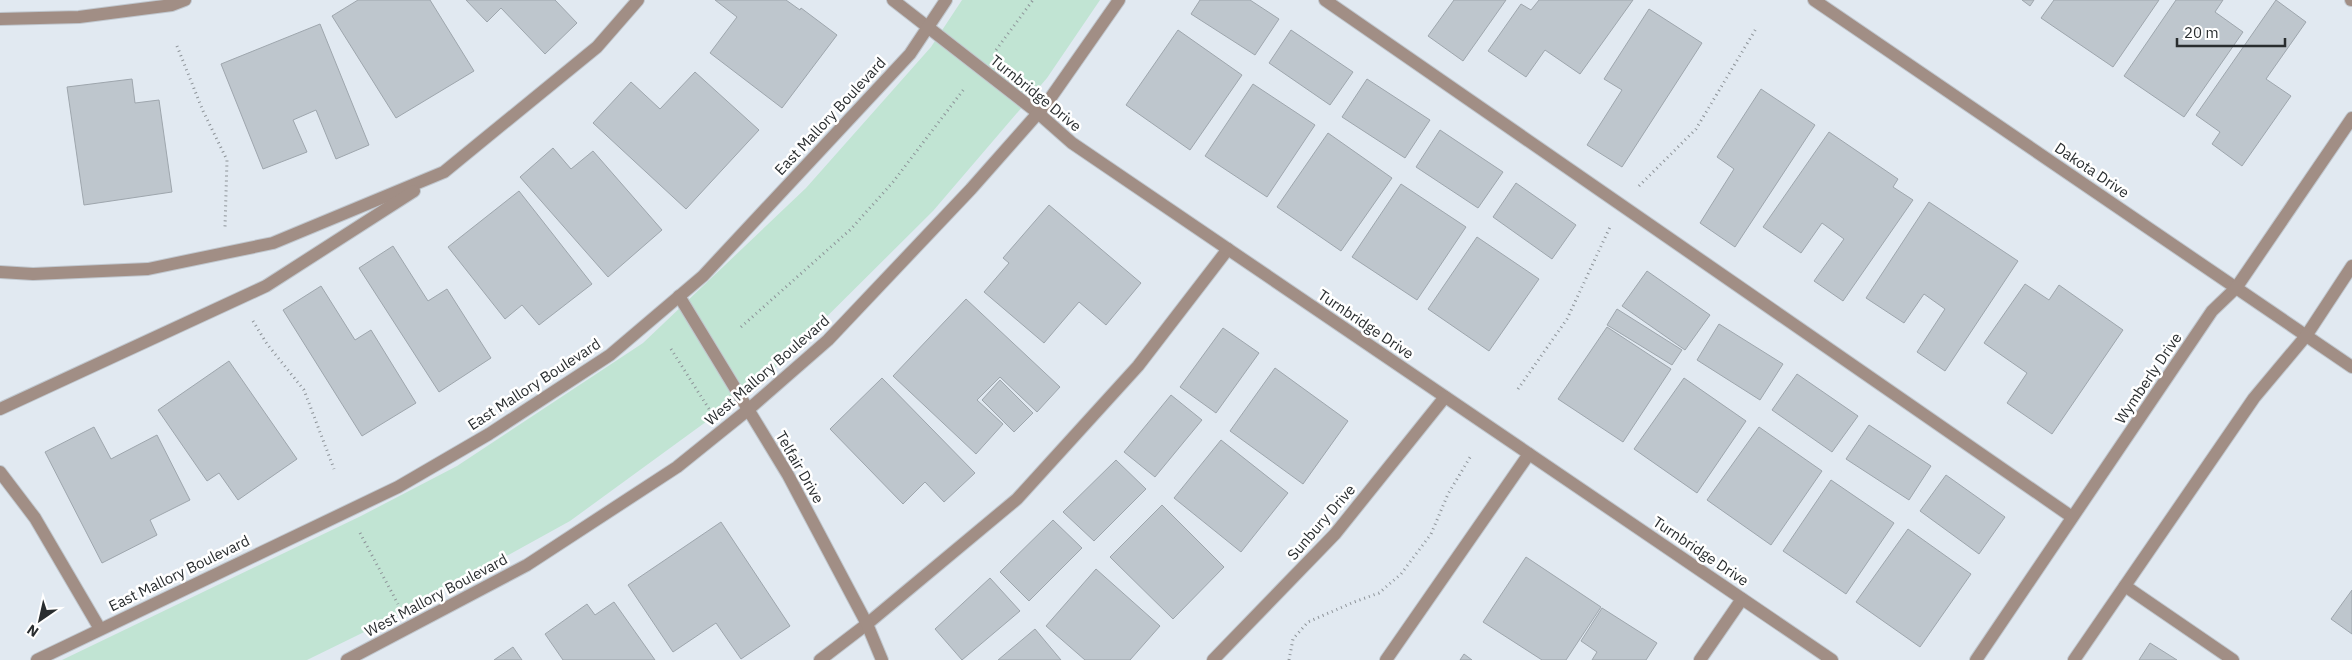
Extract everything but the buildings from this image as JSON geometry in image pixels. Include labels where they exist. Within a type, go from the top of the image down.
[{"type":"street","points":[[0,20],[79,17],[136,4],[172,5],[185,0]]},
{"type":"street","points":[[0,409],[266,286],[444,172],[597,47],[638,0]]},
{"type":"street","name":"Turnbridge Drive","points":[[893,0],[1038,113],[1072,143],[1832,660]]},
{"type":"street","name":"East Mallory Boulevard","points":[[37,660],[398,486],[489,434],[610,355],[703,276],[910,54],[946,0]]},
{"type":"street","name":"West Mallory Boulevard","points":[[347,660],[527,565],[677,467],[749,409],[828,340],[971,189],[1038,113],[1119,0]]},
{"type":"street","points":[[1325,0],[2072,517]]},
{"type":"street","name":"Dakota Drive","points":[[1814,0],[2352,367]]},
{"type":"street","name":"Wymberly Drive","points":[[1976,660],[2212,311],[2236,288],[2352,118]]},
{"type":"street","points":[[0,272],[33,274],[148,269],[273,243],[444,172]]},
{"type":"street","points":[[820,660],[867,624],[1017,499],[1138,366],[1228,249]]},
{"type":"street","points":[[2074,660],[2254,398],[2306,336],[2352,266]]},
{"type":"street","name":"Telfair Drive","points":[[679,296],[788,475],[867,624],[882,660]]},
{"type":"street","name":"Sunbury Drive","points":[[1213,660],[1335,534],[1444,397]]},
{"type":"street","points":[[1386,660],[1529,454]]},
{"type":"street","points":[[0,472],[35,518],[100,629]]},
{"type":"street","points":[[2125,586],[2233,660]]},
{"type":"street","points":[[1700,660],[1742,599]]},
{"type":"path","points":[[993,55],[1033,0]]},
{"type":"path","points":[[177,46],[203,111],[227,160],[225,233]]},
{"type":"path","points":[[741,327],[851,228],[892,182],[964,89]]},
{"type":"path","points":[[253,321],[267,344],[304,390],[321,430],[334,468]]},
{"type":"path","points":[[671,349],[710,411]]},
{"type":"path","points":[[1289,660],[1293,639],[1308,622],[1379,593],[1401,574],[1430,534],[1448,494],[1472,454]]},
{"type":"path","points":[[358,530],[398,605]]},
{"type":"green space","points":[[962,0],[1100,0],[1047,78],[933,211],[762,381],[570,521],[403,613],[307,660],[62,660],[361,516],[457,466],[643,343],[806,188],[931,47]]}]
